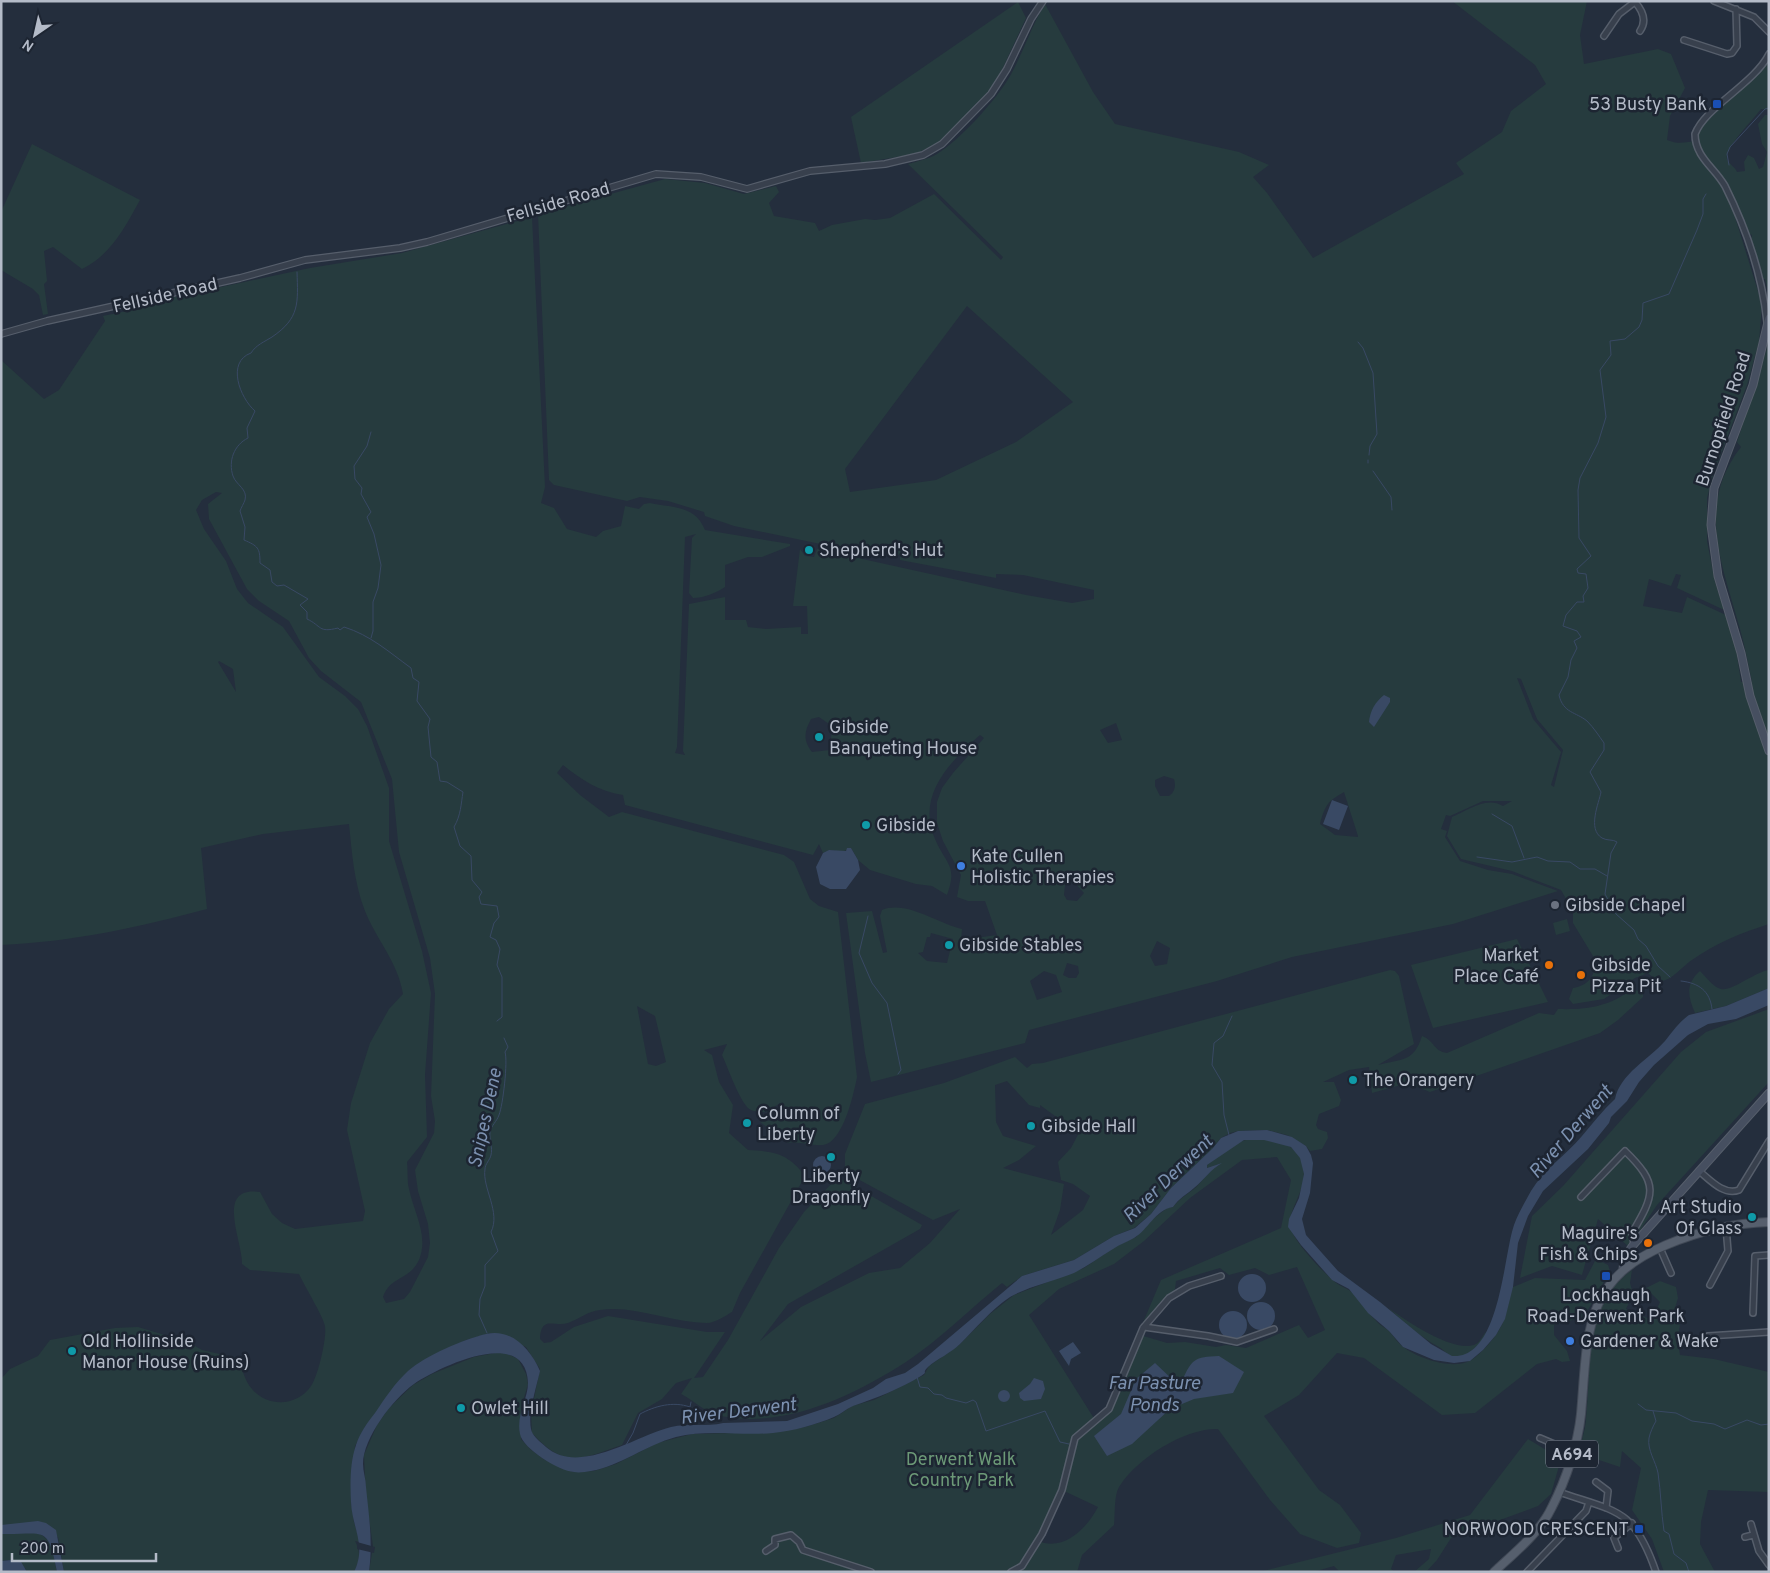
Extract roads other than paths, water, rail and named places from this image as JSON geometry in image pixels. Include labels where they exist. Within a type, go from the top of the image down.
[{"type":"main road","name":"Burnopfield Road","points":[[1769,318],[1753,385],[1714,488],[1711,525],[1718,576],[1741,654],[1750,696],[1769,751]]},
{"type":"main road","points":[[1623,1270],[1624,1258],[1629,1250],[1769,1094]]},
{"type":"main road","name":"A694","points":[[1494,1572],[1535,1531],[1551,1510],[1560,1492],[1581,1415],[1584,1355],[1591,1321],[1602,1294],[1623,1270],[1633,1262],[1660,1248],[1699,1232],[1769,1222]]},
{"type":"main road","points":[[1629,1250],[1633,1262]]},
{"type":"street","name":"Fellside Road","points":[[1,334],[30,325],[173,294],[305,260],[400,248],[427,242],[656,174],[701,177],[747,189],[810,171],[885,164],[923,154],[942,144],[991,94],[1008,69],[1030,19],[1043,1]]},
{"type":"street","points":[[1714,1],[1758,20],[1769,32]]},
{"type":"street","points":[[1602,37],[1619,14],[1636,2],[1644,16],[1643,29]]},
{"type":"street","points":[[1684,40],[1727,54],[1732,53],[1737,46],[1736,9]]},
{"type":"street","points":[[1767,327],[1761,286],[1747,239],[1724,185],[1698,152],[1695,134],[1702,122],[1760,68],[1769,54]]},
{"type":"street","points":[[1699,1171],[1723,1190],[1729,1192],[1740,1190],[1768,1139]]},
{"type":"street","points":[[1581,1197],[1625,1151],[1643,1169],[1650,1181],[1651,1192],[1644,1212],[1632,1233],[1634,1244]]},
{"type":"street","points":[[1710,1285],[1728,1252],[1726,1227]]},
{"type":"street","points":[[1660,1248],[1671,1273]]},
{"type":"street","points":[[1753,1313],[1755,1256],[1769,1255]]},
{"type":"street","points":[[1011,1572],[1022,1566],[1042,1534],[1062,1490],[1075,1438],[1109,1409],[1144,1327],[1169,1298],[1189,1286],[1221,1276]]},
{"type":"street","points":[[1144,1327],[1237,1342],[1274,1329]]},
{"type":"street","points":[[1708,1336],[1769,1332]]},
{"type":"street","points":[[1540,1438],[1572,1452]]},
{"type":"street","points":[[1596,1482],[1608,1491],[1606,1508]]},
{"type":"street","points":[[1560,1492],[1622,1514],[1632,1523],[1647,1550],[1656,1572]]},
{"type":"street","points":[[1526,1572],[1586,1510],[1589,1502]]},
{"type":"street","points":[[1618,1548],[1611,1537],[1632,1523]]},
{"type":"street","points":[[1752,1524],[1753,1536],[1759,1551],[1769,1565]]},
{"type":"street","points":[[766,1551],[775,1545],[775,1539],[791,1535],[799,1542],[803,1550],[871,1572]]},
{"type":"street","points":[[1746,1537],[1753,1536]]},
{"type":"water","points":[[1384,695],[1390,698],[1390,702],[1374,727],[1369,722],[1370,714]]},
{"type":"water","points":[[1332,800],[1348,806],[1339,830],[1323,824]]},
{"type":"water","points":[[847,848],[851,848],[858,860],[860,870],[846,889],[830,889],[820,884],[816,867],[823,853],[829,850],[846,851]]},
{"type":"water","points":[[1769,988],[1769,1005],[1736,1019],[1708,1024],[1688,1035],[1654,1065],[1639,1082],[1627,1101],[1611,1117],[1609,1123],[1588,1149],[1543,1191],[1528,1216],[1518,1243],[1513,1287],[1505,1319],[1496,1335],[1470,1361],[1454,1363],[1434,1360],[1403,1347],[1389,1331],[1368,1313],[1349,1289],[1332,1280],[1288,1227],[1289,1219],[1299,1198],[1304,1174],[1300,1158],[1291,1147],[1264,1140],[1244,1140],[1207,1165],[1207,1168],[1222,1163],[1173,1207],[1156,1216],[1134,1238],[1074,1273],[1024,1290],[1010,1297],[990,1313],[956,1347],[932,1364],[913,1381],[812,1425],[773,1433],[700,1433],[676,1437],[612,1465],[584,1472],[567,1471],[534,1452],[520,1434],[520,1420],[528,1383],[524,1366],[513,1356],[498,1353],[480,1355],[442,1369],[414,1384],[397,1399],[381,1420],[368,1443],[363,1464],[370,1529],[369,1572],[354,1572],[359,1553],[351,1495],[352,1466],[356,1445],[367,1424],[390,1391],[415,1365],[434,1354],[486,1334],[504,1334],[519,1342],[526,1348],[540,1371],[530,1421],[533,1434],[546,1447],[559,1455],[574,1457],[591,1456],[677,1426],[787,1421],[838,1404],[873,1388],[886,1379],[905,1373],[1022,1276],[1074,1260],[1114,1236],[1135,1228],[1151,1214],[1171,1188],[1221,1138],[1238,1131],[1267,1130],[1292,1137],[1306,1146],[1313,1163],[1310,1193],[1302,1219],[1306,1235],[1338,1271],[1380,1302],[1431,1344],[1452,1356],[1468,1353],[1480,1342],[1490,1325],[1497,1304],[1514,1225],[1536,1183],[1615,1099],[1618,1090],[1629,1074],[1665,1041],[1685,1018],[1689,1015],[1726,1006]]},
{"type":"water","points":[[818,1156],[826,1156],[831,1161],[829,1172],[818,1174],[813,1169],[813,1161]]},
{"type":"water","points":[[1252,1274],[1262,1278],[1266,1288],[1262,1298],[1252,1302],[1242,1298],[1238,1288],[1242,1278]]},
{"type":"water","points":[[1261,1302],[1271,1306],[1275,1316],[1271,1326],[1261,1330],[1251,1326],[1247,1316],[1251,1306]]},
{"type":"water","points":[[1233,1311],[1243,1315],[1247,1325],[1243,1335],[1233,1339],[1223,1335],[1219,1325],[1223,1315]]},
{"type":"water","points":[[1073,1342],[1081,1353],[1071,1359],[1069,1366],[1059,1351]]},
{"type":"water","name":"Far Pasture Ponds","points":[[1219,1356],[1244,1372],[1233,1393],[1194,1399],[1170,1409],[1132,1444],[1107,1456],[1094,1436],[1121,1414],[1136,1379],[1155,1363],[1174,1381],[1182,1381],[1188,1368],[1195,1361],[1204,1357]]},
{"type":"water","points":[[1034,1378],[1043,1381],[1045,1389],[1041,1399],[1024,1401],[1020,1398],[1019,1393]]},
{"type":"water","points":[[1002,1390],[1006,1390],[1010,1396],[1006,1402],[1002,1402],[998,1398],[998,1394]]},
{"type":"water","points":[[38,1521],[46,1523],[56,1530],[64,1572],[57,1572],[51,1546],[42,1535],[1,1534],[1,1525]]},
{"type":"water","points":[[20,1560],[27,1572],[1,1572],[1,1561]]},
{"type":"waterway","points":[[1729,165],[1727,154],[1730,147],[1765,109],[1769,108]]},
{"type":"waterway","points":[[1670,977],[1658,966],[1646,946],[1638,939],[1634,930],[1616,914],[1605,894],[1611,853],[1617,842],[1602,838],[1595,829],[1595,816],[1601,792],[1590,772],[1604,750],[1604,743],[1587,721],[1567,709],[1559,695],[1568,677],[1571,660],[1577,648],[1574,641],[1581,637],[1577,631],[1563,626],[1566,615],[1577,602],[1584,602],[1583,596],[1588,588],[1586,574],[1578,573],[1577,569],[1591,556],[1579,538],[1578,490],[1580,478],[1598,443],[1606,417],[1600,370],[1611,355],[1610,341],[1625,339],[1639,327],[1642,320],[1643,303],[1669,294],[1703,214],[1703,199],[1706,194]]},
{"type":"waterway","name":"Snipes Dene","points":[[297,272],[297,301],[288,323],[243,358],[237,372],[238,381],[245,398],[255,411],[247,428],[248,438],[236,449],[231,465],[233,476],[245,493],[245,500],[240,511],[245,527],[244,540],[257,548],[260,563],[270,570],[272,582],[277,586],[284,585],[308,599],[300,605],[307,612],[307,619],[323,629],[338,628],[340,630],[344,627],[371,639],[411,668],[413,678],[419,682],[417,701],[430,719],[428,727],[431,757],[437,762],[440,781],[447,782],[463,792],[459,814],[454,827],[460,846],[471,856],[472,880],[482,892],[479,897],[481,904],[497,906],[499,917],[494,923],[490,937],[496,940],[500,949],[497,965],[502,977],[502,1017],[497,1021]]},
{"type":"waterway","points":[[1358,342],[1363,348],[1373,373],[1377,434],[1370,446],[1369,455]]},
{"type":"waterway","name":"Snipes Dene","points":[[371,432],[367,446],[354,466],[355,479],[362,488],[361,494],[371,512],[367,517],[374,534],[381,565],[378,588],[373,602],[373,631],[371,638]]},
{"type":"waterway","points":[[1373,471],[1391,497],[1392,510]]},
{"type":"waterway","points":[[1492,814],[1512,826],[1524,858]]},
{"type":"waterway","points":[[1477,857],[1512,862],[1537,857],[1548,861],[1570,862],[1580,869],[1595,869],[1607,876]]},
{"type":"waterway","points":[[868,916],[859,953],[872,983],[887,1003],[901,1070],[898,1074]]},
{"type":"waterway","points":[[1681,981],[1703,989],[1709,997],[1712,1009]]},
{"type":"waterway","points":[[1229,1135],[1224,1115],[1222,1082],[1212,1065],[1214,1043],[1223,1036],[1232,1016]]},
{"type":"waterway","name":"Snipes Dene","points":[[487,1333],[479,1315],[480,1299],[485,1286],[485,1265],[498,1251],[491,1232],[494,1216],[486,1184],[485,1169],[491,1152],[490,1132],[501,1110],[506,1064],[505,1052],[508,1047],[504,1038]]},
{"type":"waterway","points":[[917,1377],[920,1387],[928,1388],[934,1394],[966,1403],[973,1400],[976,1402],[986,1431],[1045,1411],[1060,1442],[1069,1444]]},
{"type":"waterway","name":"River Derwent","points":[[626,1445],[640,1414],[671,1404],[690,1407],[691,1402]]},
{"type":"waterway","points":[[1638,1404],[1646,1410],[1676,1413],[1692,1421],[1714,1424],[1725,1429],[1747,1420],[1761,1425],[1769,1424]]},
{"type":"waterway","points":[[1653,1411],[1656,1421],[1650,1434],[1649,1442],[1650,1451],[1658,1473],[1664,1531],[1669,1534],[1674,1554],[1686,1563],[1689,1572]]},
{"type":"place","name":"53 Busty Bank","points":[[1717,104]]},
{"type":"place","name":"Shepherd's Hut","points":[[809,550]]},
{"type":"place","name":"Gibside Banqueting House","points":[[819,737]]},
{"type":"place","name":"Gibside","points":[[866,825]]},
{"type":"place","name":"Kate Cullen Holistic Therapies","points":[[961,866]]},
{"type":"place","name":"Gibside Chapel","points":[[1555,905]]},
{"type":"place","name":"Gibside Stables","points":[[949,945]]},
{"type":"place","name":"Market Place Café","points":[[1549,965]]},
{"type":"place","name":"Gibside Pizza Pit","points":[[1581,975]]},
{"type":"place","name":"The Orangery","points":[[1353,1080]]},
{"type":"place","name":"Column of Liberty","points":[[747,1123]]},
{"type":"place","name":"Gibside Hall","points":[[1031,1126]]},
{"type":"place","name":"Liberty Dragonfly","points":[[831,1157]]},
{"type":"place","name":"Art Studio Of Glass","points":[[1752,1217]]},
{"type":"place","name":"Maguire's Fish & Chips","points":[[1648,1243]]},
{"type":"place","name":"Lockhaugh Road-Derwent Park","points":[[1606,1276]]},
{"type":"place","name":"Gardener & Wake","points":[[1570,1341]]},
{"type":"place","name":"Old Hollinside Manor House (Ruins)","points":[[72,1351]]},
{"type":"place","name":"Owlet Hill","points":[[461,1408]]},
{"type":"place","name":"NORWOOD CRESCENT","points":[[1639,1529]]},
{"type":"park label","name":"Derwent Walk Country Park","points":[[961,1469]]}]
